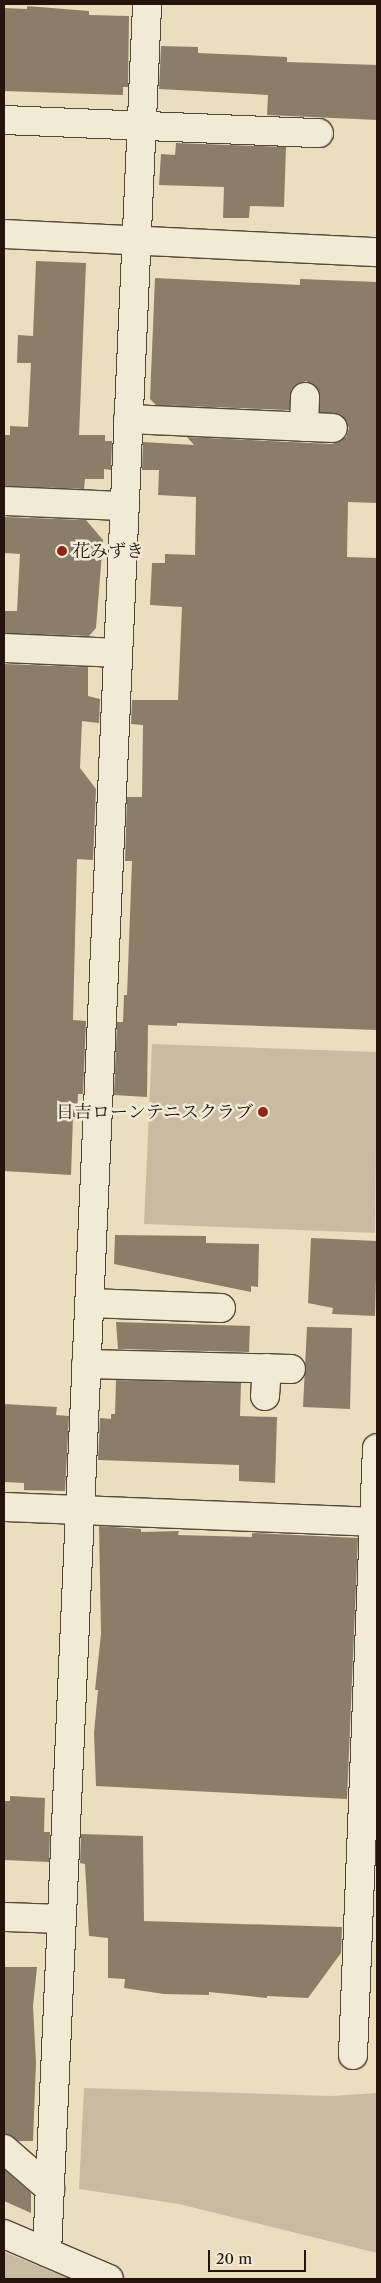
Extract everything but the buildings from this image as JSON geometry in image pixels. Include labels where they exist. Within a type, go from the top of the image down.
[{"type":"street","points":[[47,2252],[78,1509],[89,1302],[128,419],[138,240],[147,4]]},
{"type":"street","points":[[4,120],[319,133]]},
{"type":"street","points":[[4,234],[377,252]]},
{"type":"street","points":[[304,427],[305,397]]},
{"type":"street","points":[[128,419],[333,428]]},
{"type":"street","points":[[4,502],[125,506]]},
{"type":"street","points":[[4,648],[117,653]]},
{"type":"street","points":[[89,1302],[221,1308]]},
{"type":"street","points":[[86,1364],[279,1369],[265,1396]]},
{"type":"street","points":[[352,2055],[376,1522],[377,1448]]},
{"type":"street","points":[[4,1506],[376,1522]]},
{"type":"street","points":[[4,1917],[61,1919]]},
{"type":"street","points":[[4,2149],[50,2189]]},
{"type":"street","points":[[4,2234],[109,2279]]},
{"type":"shaded area","name":"日吉ローンテニスクラブ","points":[[152,1044],[377,1052],[375,1233],[144,1224]]},
{"type":"shaded area","points":[[84,2088],[331,2096],[377,2093],[377,2253],[179,2204],[79,2189]]},
{"type":"shaded area","points":[[4,2252],[71,2279],[4,2279]]},
{"type":"place","name":"花みずき","points":[[62,551]]},
{"type":"place","name":"日吉ローンテニスクラブ","points":[[263,1112]]}]
